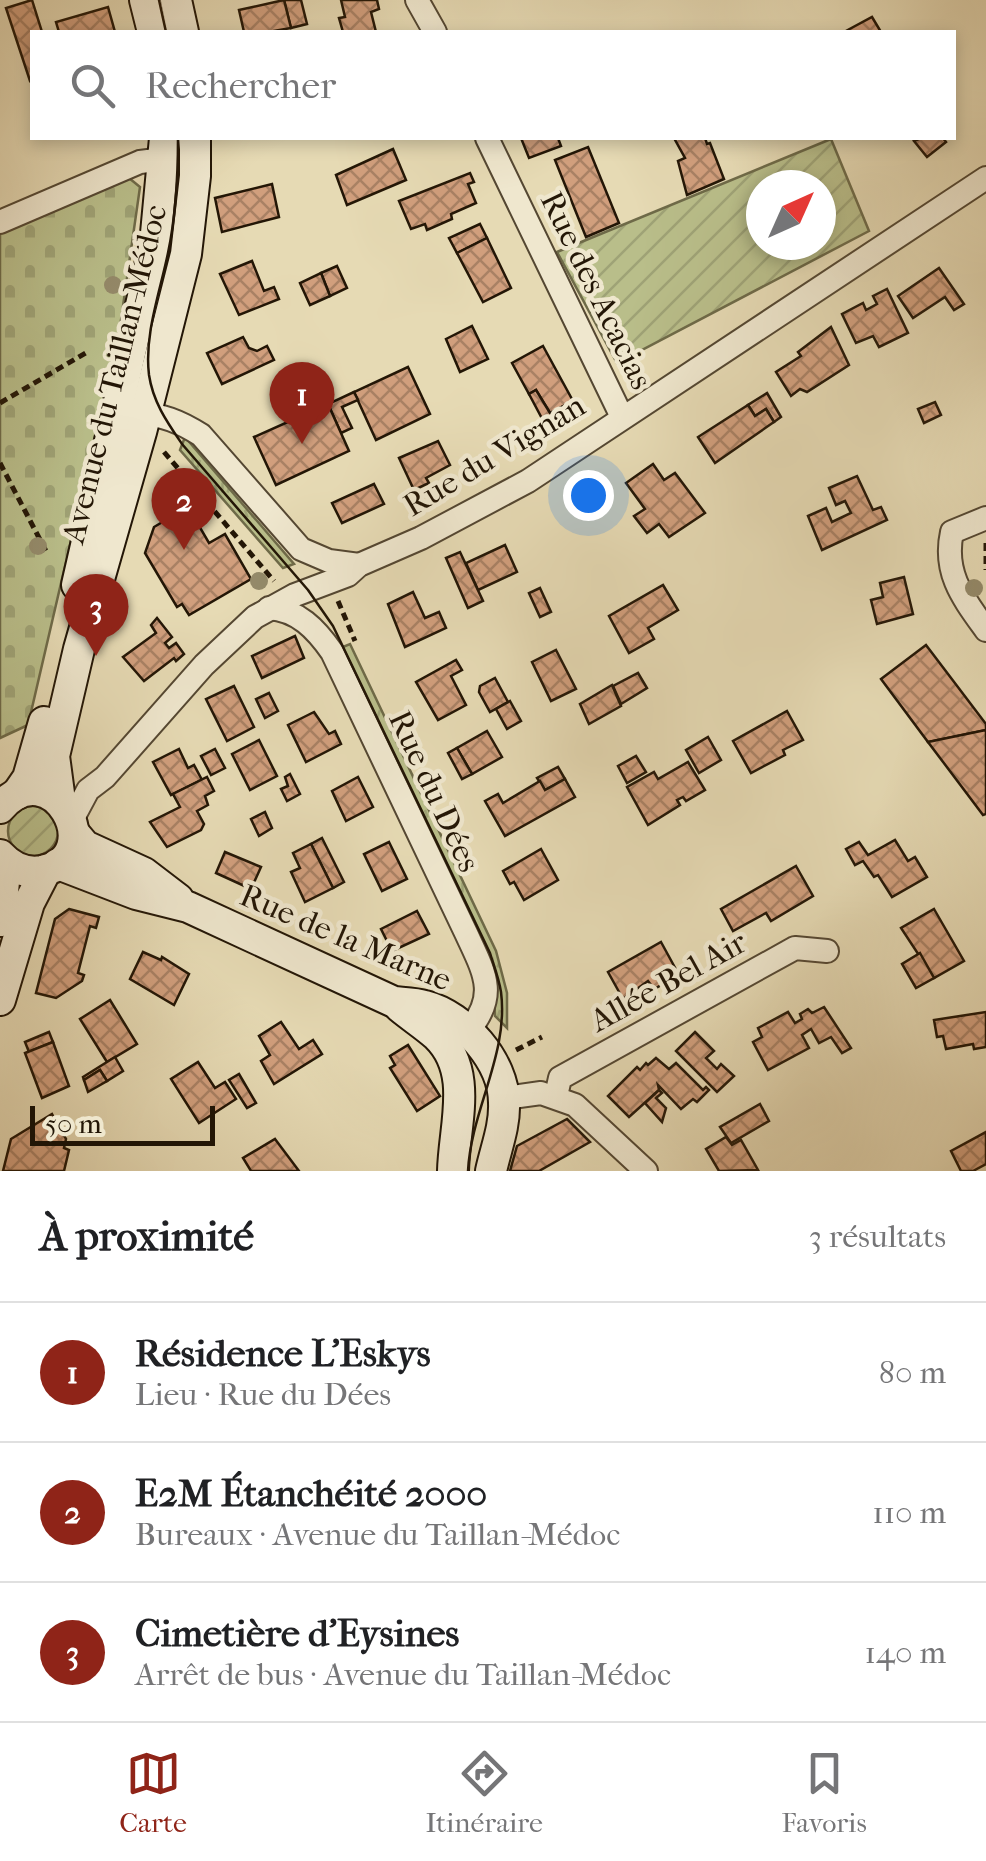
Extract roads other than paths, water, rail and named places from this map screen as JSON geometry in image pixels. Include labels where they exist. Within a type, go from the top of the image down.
[{"type":"street","points":[[145,0],[152,30]]},
{"type":"street","points":[[176,0],[183,30]]},
{"type":"street","points":[[418,0],[435,30]]},
{"type":"street","name":"Avenue du Taillan-Médoc","points":[[5,804],[37,752],[186,254],[195,176],[194,140]]},
{"type":"street","name":"Rue des Acacias","points":[[489,140],[622,417]]},
{"type":"street","points":[[0,222],[164,148]]},
{"type":"street","name":"Avenue du Taillan-Médoc","points":[[69,818],[54,756],[134,423],[164,148]]},
{"type":"street","name":"Rue du Vignan","points":[[69,818],[88,790],[105,777],[204,665],[229,640],[279,603],[348,575],[359,565],[482,508],[986,178]]},
{"type":"street","points":[[134,423],[181,423],[201,435],[301,548],[330,562],[359,565]]},
{"type":"street","points":[[986,518],[952,532],[950,571],[986,630]]},
{"type":"street","name":"Rue du Dées","points":[[279,603],[282,609],[302,619],[332,652],[478,959],[486,998],[483,1012],[468,1032]]},
{"type":"street","points":[[0,1000],[29,903],[52,867],[66,855],[69,818],[40,792],[5,804]]},
{"type":"street","name":"Rue de la Marne","points":[[69,818],[85,846],[144,874],[188,907]]},
{"type":"street","points":[[0,921],[3,858]]},
{"type":"street","name":"Rue de la Marne","points":[[3,858],[32,872],[52,867],[188,907],[394,1002],[428,1006],[468,1032],[493,1064],[504,1098]]},
{"type":"street","name":"Allée Bel Air","points":[[556,1096],[560,1078],[794,948],[827,951]]},
{"type":"street","points":[[394,1002],[437,1036],[456,1064],[460,1092],[454,1171]]},
{"type":"street","points":[[491,1171],[504,1123],[504,1098],[541,1093],[576,1105],[646,1171]]},
{"type":"tram line","points":[[159,0],[166,30]]},
{"type":"tram line","points":[[178,140],[173,224],[149,345],[151,385],[161,411],[182,444],[308,590],[333,626],[490,953],[500,987],[500,1038],[468,1171]]},
{"type":"place","name":"Résidence L'Eskys","points":[[302,444]]},
{"type":"place","name":"E2M Étanchéité 2000","points":[[184,550]]},
{"type":"place","name":"Cimetière d'Eysines","points":[[96,656]]}]
